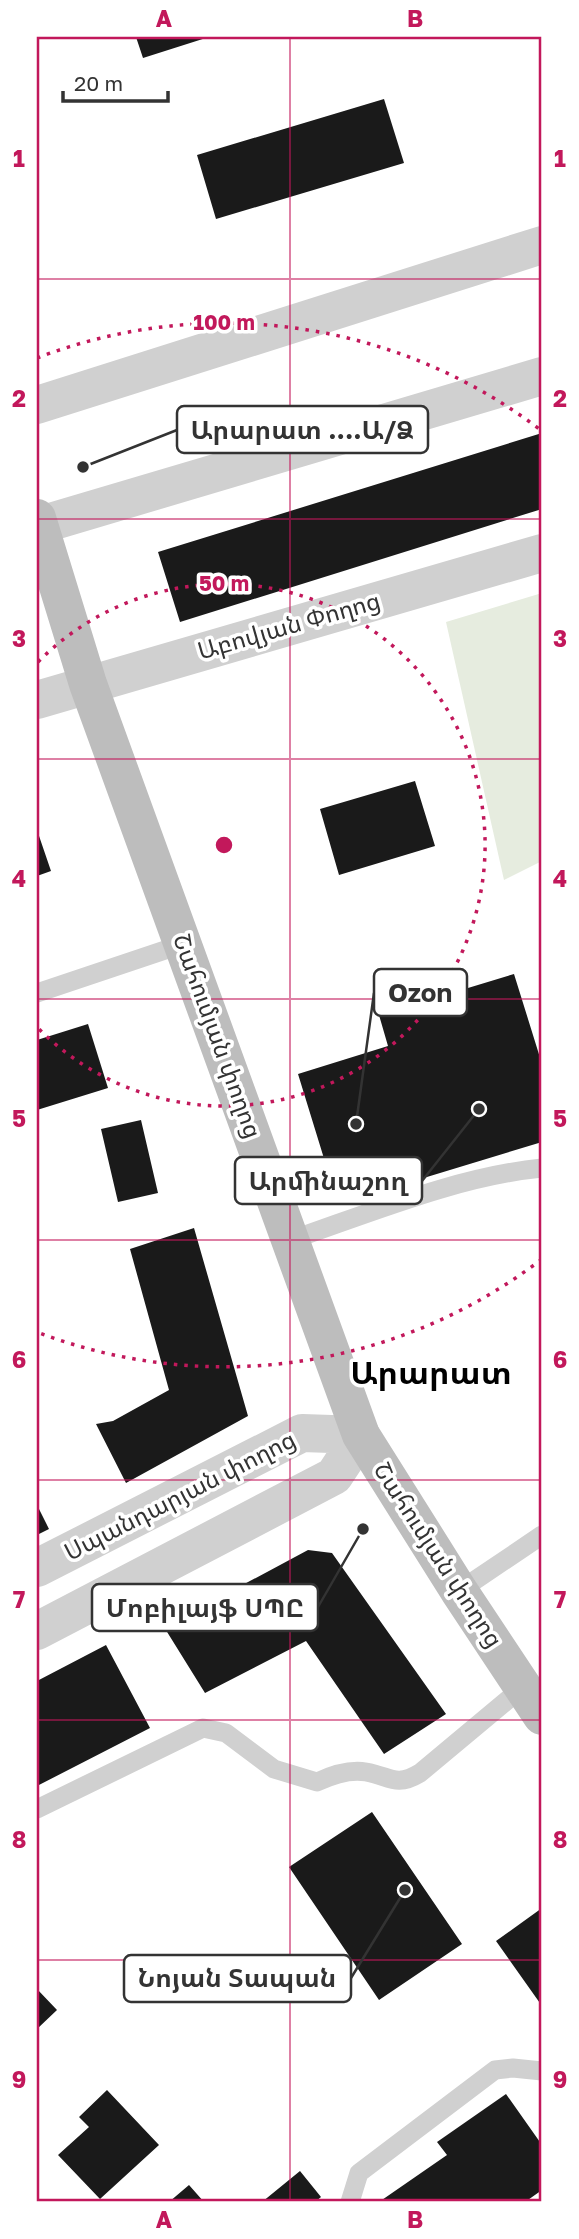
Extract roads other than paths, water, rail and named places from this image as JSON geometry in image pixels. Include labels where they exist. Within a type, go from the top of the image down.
[{"type":"main road","name":"Շահումյան փողոց","points":[[38,523],[88,684],[361,1435],[533,1702]]},
{"type":"street","points":[[37,405],[542,245]]},
{"type":"street","points":[[38,523],[542,376]]},
{"type":"street","name":"Աբովյան Փողոց","points":[[37,700],[542,553]]},
{"type":"street","name":"Սպանդարյան փողոց","points":[[37,1568],[302,1433],[361,1435]]},
{"type":"street","points":[[37,1631],[334,1476],[361,1435]]},
{"type":"lane","points":[[37,993],[183,944]]},
{"type":"lane","points":[[291,1240],[427,1193],[542,1168]]},
{"type":"lane","points":[[459,1591],[542,1535]]},
{"type":"lane","points":[[37,1809],[203,1728],[226,1733],[274,1769],[317,1782],[336,1773],[366,1772],[385,1779],[407,1780],[533,1702]]},
{"type":"lane","points":[[350,2202],[359,2174],[495,2070],[513,2068],[542,2071]]},
{"type":"place","name":"Արարատ ....Ա/Ձ","points":[[83,467]]},
{"type":"place","name":"Արմինաշող","points":[[479,1109]]},
{"type":"place","name":"Ozon","points":[[356,1124]]},
{"type":"place","name":"Մոբիլայֆ ՍՊԸ","points":[[363,1529]]},
{"type":"place","name":"Նոյան Տապան","points":[[405,1890]]},
{"type":"district","name":"Արարատ","points":[[431,1373]]}]
